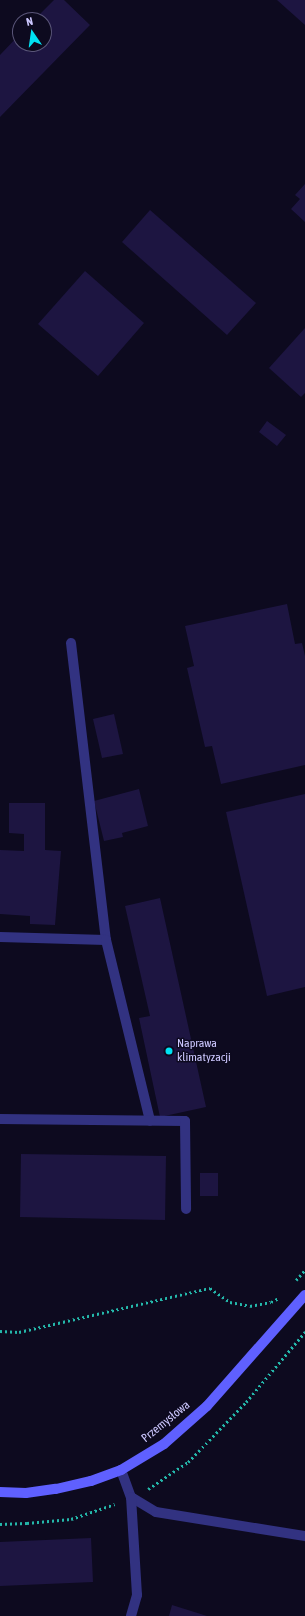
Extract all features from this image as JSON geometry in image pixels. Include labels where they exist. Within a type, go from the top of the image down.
[{"type":"street","name":"Przemysłowa","points":[[0,1492],[26,1493],[56,1489],[90,1481],[121,1470],[164,1444],[207,1406],[305,1295]]},
{"type":"lane","points":[[71,643],[106,940],[150,1121]]},
{"type":"lane","points":[[0,937],[106,940]]},
{"type":"lane","points":[[0,1119],[185,1121],[186,1209]]},
{"type":"lane","points":[[121,1470],[131,1497],[137,1595],[131,1616]]},
{"type":"lane","points":[[131,1497],[156,1512],[305,1536]]},
{"type":"path","points":[[293,1284],[305,1270]]},
{"type":"path","points":[[0,1331],[19,1332],[210,1288],[230,1302],[250,1306],[271,1302],[284,1295]]},
{"type":"building","points":[[54,0],[64,0],[90,25],[0,117],[0,55],[12,42],[12,52],[52,52],[52,12],[42,12]]},
{"type":"building","points":[[277,0],[305,0],[305,25]]},
{"type":"building","points":[[305,184],[305,222],[291,209],[300,199],[295,195]]},
{"type":"building","points":[[150,210],[256,303],[227,335],[122,242]]},
{"type":"building","points":[[85,271],[144,323],[98,376],[38,324]]},
{"type":"building","points":[[305,328],[305,393],[301,397],[269,368]]},
{"type":"building","points":[[267,421],[286,435],[277,446],[259,432]]},
{"type":"building","points":[[287,604],[295,644],[302,643],[305,656],[305,765],[221,784],[212,746],[205,747],[187,668],[194,666],[185,626]]},
{"type":"building","points":[[114,714],[123,754],[102,758],[93,719]]},
{"type":"building","points":[[139,789],[148,826],[122,833],[123,837],[104,841],[94,801]]},
{"type":"building","points":[[305,794],[305,987],[267,996],[226,812]]},
{"type":"building","points":[[9,803],[45,803],[45,850],[61,851],[55,925],[30,924],[30,916],[0,914],[0,850],[24,851],[24,834],[9,833]]},
{"type":"building","points":[[160,898],[206,1107],[160,1117],[139,1018],[150,1016],[125,906]]},
{"type":"building","points":[[21,1154],[166,1156],[165,1220],[20,1217]]},
{"type":"building","points":[[200,1173],[218,1173],[218,1196],[200,1196]]},
{"type":"building","points":[[91,1538],[93,1582],[0,1586],[0,1542]]},
{"type":"building","points":[[172,1605],[207,1616],[169,1616]]},
{"type":"place","name":"Naprawa klimatyzacji","points":[[169,1051]]}]
